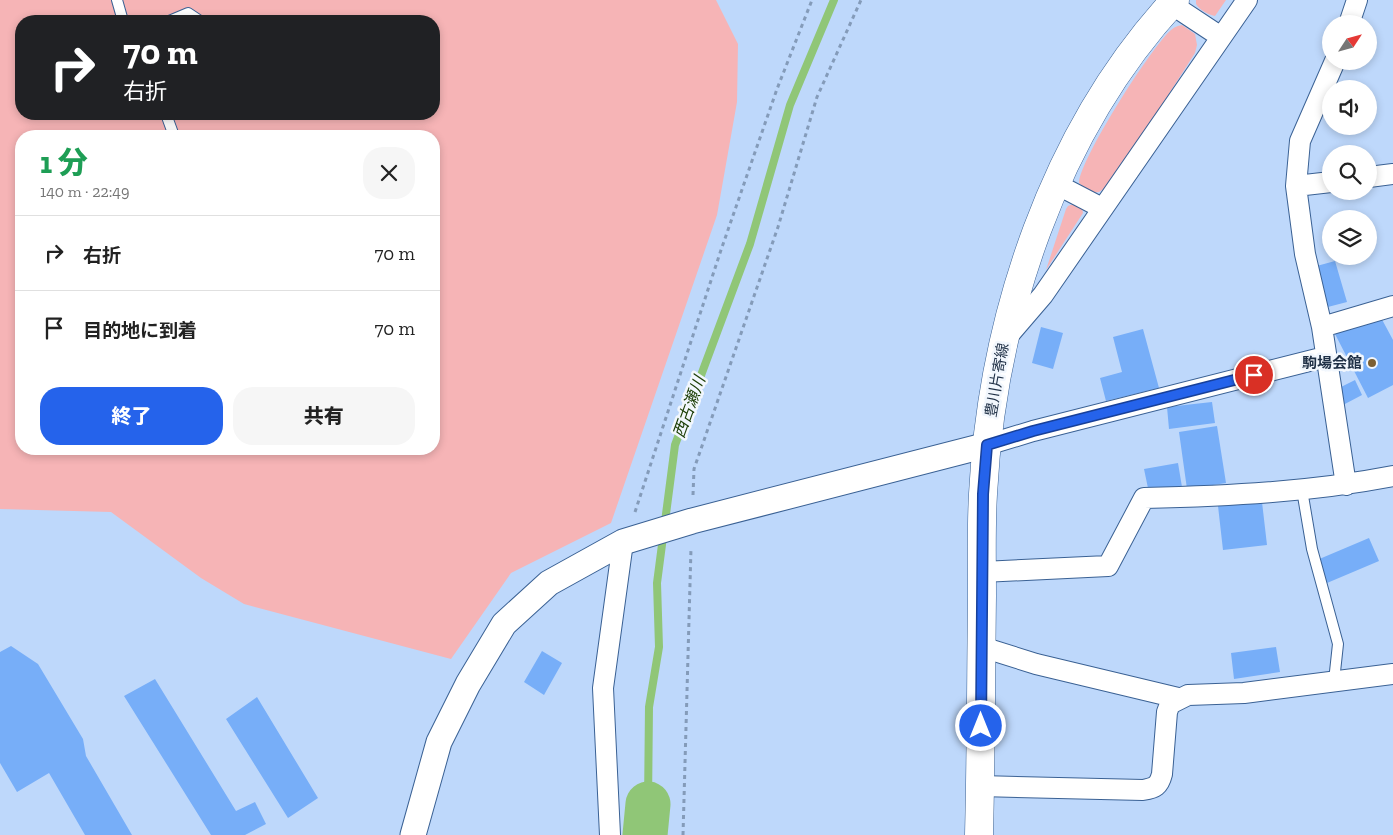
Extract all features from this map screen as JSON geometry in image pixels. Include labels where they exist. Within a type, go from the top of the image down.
[{"type":"main road","name":"豊川片寄線","points":[[979,835],[983,494],[992,399],[1004,340],[1027,259],[1056,184],[1077,141],[1104,93],[1134,50],[1173,2]]},
{"type":"street","points":[[1004,340],[1043,296],[1102,208],[1248,0]]},
{"type":"street","points":[[1352,15],[1357,0]]},
{"type":"street","points":[[1173,2],[1221,37]]},
{"type":"street","points":[[1330,70],[1300,141],[1296,186],[1306,254],[1322,327],[1325,357],[1346,485]]},
{"type":"street","points":[[1377,176],[1393,174]]},
{"type":"street","points":[[1296,186],[1322,183]]},
{"type":"street","points":[[1056,184],[1102,208]]},
{"type":"street","points":[[1322,327],[1393,306]]},
{"type":"street","points":[[413,835],[439,742],[468,684],[504,624],[549,583],[634,539],[686,522],[1325,357]]},
{"type":"street","points":[[982,572],[1108,566],[1144,498],[1240,496],[1346,485],[1393,476]]},
{"type":"street","points":[[610,835],[603,688],[634,539]]},
{"type":"street","points":[[982,647],[1036,664],[1178,698]]},
{"type":"street","points":[[980,786],[1143,790],[1155,788],[1160,782],[1162,774],[1167,712],[1170,704],[1178,698],[1188,694],[1244,693],[1393,674]]},
{"type":"lane","points":[[117,0],[121,15]]},
{"type":"lane","points":[[1302,490],[1312,549],[1338,644],[1334,682]]},
{"type":"path","points":[[634,539],[639,502],[721,250],[777,88],[812,0]]},
{"type":"path","points":[[683,835],[686,522],[694,469],[778,227],[817,97],[861,0]]},
{"type":"shaded area","points":[[0,0],[716,0],[738,44],[737,102],[717,215],[611,523],[511,573],[451,659],[244,604],[201,578],[111,512],[0,509]]},
{"type":"shaded area","points":[[1196,0],[1226,0],[1215,16],[1200,8],[1196,4]]},
{"type":"shaded area","points":[[1182,25],[1195,34],[1197,45],[1195,53],[1105,188],[1099,192],[1091,193],[1079,183],[1082,170],[1091,151],[1118,104],[1149,57],[1171,30]]},
{"type":"shaded area","points":[[1073,204],[1082,208],[1083,213],[1046,270],[1066,209]]},
{"type":"building","points":[[1322,265],[1336,265],[1347,302],[1324,308],[1313,267]]},
{"type":"building","name":"駒場会館","points":[[1378,312],[1393,340],[1393,385],[1368,398],[1335,334]]},
{"type":"building","points":[[1041,327],[1063,333],[1053,369],[1032,363]]},
{"type":"building","points":[[1143,329],[1159,388],[1106,401],[1100,378],[1122,372],[1113,337]]},
{"type":"building","points":[[1355,380],[1362,395],[1343,405],[1335,390]]},
{"type":"building","points":[[1212,402],[1215,423],[1169,429],[1167,407]]},
{"type":"building","points":[[1217,426],[1226,483],[1187,489],[1179,432]]},
{"type":"building","points":[[1178,463],[1182,487],[1149,493],[1144,469]]},
{"type":"building","points":[[1262,502],[1267,545],[1223,550],[1218,506]]},
{"type":"building","points":[[1369,538],[1379,561],[1327,583],[1317,560]]},
{"type":"building","points":[[11,646],[38,664],[83,739],[86,756],[132,835],[85,835],[49,773],[17,792],[0,763],[0,652]]},
{"type":"building","points":[[1276,647],[1280,672],[1234,679],[1231,653]]},
{"type":"building","points":[[542,651],[562,663],[544,695],[524,682]]},
{"type":"building","points":[[155,679],[236,811],[255,802],[266,824],[245,835],[211,835],[124,696]]},
{"type":"building","points":[[257,697],[318,798],[288,818],[226,719]]},
{"type":"waterway","name":"西古瀬川","points":[[648,804],[649,707],[659,647],[657,583],[675,445],[750,244],[790,105],[834,0]]},
{"type":"waterway","name":"西古瀬川","points":[[645,835],[648,804]]},
{"type":"place","name":"駒場会館","points":[[1372,363]]},
{"type":"route","points":[[981,726],[983,494],[987,445],[1033,431],[1254,375]]}]
